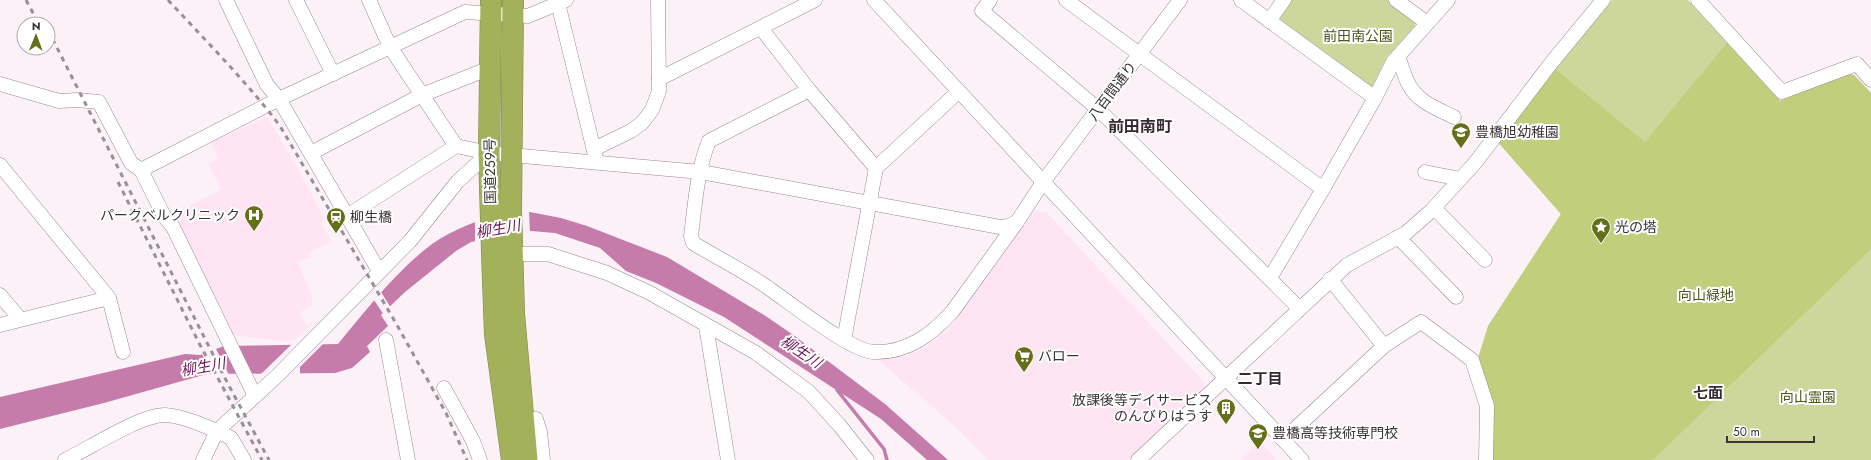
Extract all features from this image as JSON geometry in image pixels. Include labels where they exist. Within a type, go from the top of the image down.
[{"type":"highway","name":"国道259号","points":[[515,4],[511,210],[514,314],[527,460]]},
{"type":"highway","name":"国道259号","points":[[490,6],[489,153],[495,334],[512,460]]},
{"type":"street","points":[[226,0],[267,85],[280,99],[378,272]]},
{"type":"street","points":[[296,0],[333,74]]},
{"type":"street","points":[[369,0],[390,47],[456,146],[489,153],[512,155],[595,156],[701,172],[1000,227],[1008,226],[1016,222]]},
{"type":"street","points":[[595,156],[642,123],[652,110],[659,91],[658,0]]},
{"type":"street","points":[[659,79],[815,0]]},
{"type":"street","points":[[874,0],[1302,460]]},
{"type":"street","points":[[990,0],[982,11],[1098,109],[1299,308]]},
{"type":"street","points":[[1066,0],[1323,190]]},
{"type":"street","name":"八百間通り","points":[[701,172],[691,236],[693,244],[760,282],[852,346],[873,352],[904,348],[924,338],[941,324],[952,312],[1043,182],[1180,0]]},
{"type":"street","points":[[1240,0],[1375,98]]},
{"type":"street","points":[[1269,20],[1284,0]]},
{"type":"street","points":[[1396,0],[1427,23]]},
{"type":"street","points":[[1270,278],[1323,190],[1375,98],[1393,62],[1448,0]]},
{"type":"street","points":[[1138,460],[1347,264],[1406,233],[1434,208],[1475,163],[1552,62],[1603,0]]},
{"type":"street","points":[[1698,0],[1782,92],[1857,64],[1871,80]]},
{"type":"street","points":[[141,170],[280,99],[465,12],[490,6],[515,4],[528,16],[562,2],[595,156]]},
{"type":"street","points":[[761,28],[809,90],[876,168]]},
{"type":"street","points":[[1398,56],[1409,86],[1429,105],[1454,117]]},
{"type":"street","points":[[311,153],[422,95],[490,68]]},
{"type":"street","points":[[0,84],[59,101],[77,100],[100,102],[131,163],[141,170],[164,216],[173,228],[255,396]]},
{"type":"street","points":[[701,172],[705,150],[709,141],[809,90]]},
{"type":"street","points":[[844,340],[876,168],[958,92]]},
{"type":"street","points":[[347,216],[456,146]]},
{"type":"street","points":[[203,460],[217,431],[278,375],[410,241],[458,181],[489,153]]},
{"type":"street","points":[[0,165],[109,298],[123,352]]},
{"type":"street","points":[[1425,172],[1460,179]]},
{"type":"street","points":[[1434,208],[1485,260]]},
{"type":"street","points":[[1398,237],[1456,297]]},
{"type":"street","points":[[513,252],[548,254],[606,273],[650,292],[706,326],[756,353],[809,392],[840,426],[867,460]]},
{"type":"street","points":[[1330,279],[1384,346]]},
{"type":"street","points":[[0,295],[20,319]]},
{"type":"street","points":[[0,325],[109,298]]},
{"type":"street","points":[[1283,440],[1384,346],[1421,322],[1472,360],[1487,406],[1486,460]]},
{"type":"street","points":[[706,326],[728,460]]},
{"type":"street","points":[[386,340],[408,460]]},
{"type":"street","points":[[444,388],[473,441],[480,460]]},
{"type":"street","points":[[66,460],[83,456],[132,425],[153,416],[166,415],[217,431],[231,438],[244,460]]},
{"type":"street","points":[[524,420],[536,419],[540,432],[543,460]]},
{"type":"shaded area","name":"パークベルクリニック","points":[[267,117],[295,163],[313,197],[324,219],[320,222],[332,242],[309,252],[311,256],[298,262],[312,298],[312,305],[299,313],[307,325],[312,322],[313,324],[297,338],[281,341],[231,335],[174,213],[221,190],[208,163],[218,159],[211,142]]},
{"type":"shaded area","points":[[1035,211],[1046,212],[1205,383],[1205,389],[1128,460],[988,460],[959,430],[877,359],[907,356],[924,348],[949,329],[1011,238],[1016,237]]},
{"type":"shaded area","name":"豊橋高等技術専門校","points":[[1259,441],[1277,460],[1239,460]]},
{"type":"green space","name":"前田南公園","points":[[1290,0],[1387,0],[1415,21],[1415,26],[1387,57],[1373,86],[1366,87],[1280,23],[1279,14]]},
{"type":"green space","name":"向山緑地","points":[[1612,0],[1688,0],[1780,101],[1846,74],[1854,75],[1871,93],[1871,460],[1492,460],[1488,326],[1561,214],[1497,141],[1554,68]]},
{"type":"green space","name":"向山緑地","points":[[1727,43],[1780,101],[1846,74],[1854,75],[1871,93],[1871,249],[1653,460],[1492,460],[1478,358],[1488,326],[1561,214],[1497,141],[1554,68],[1645,142]]},
{"type":"water","name":"柳生川","points":[[502,212],[530,212],[561,218],[587,226],[667,257],[764,315],[792,334],[885,404],[948,460],[927,460],[881,419],[724,317],[656,283],[626,271],[600,248],[555,233],[531,231],[471,242],[456,251],[405,292],[381,315],[388,326],[367,346],[370,352],[352,368],[335,373],[207,374],[104,403],[0,429],[0,397],[185,354],[200,355],[224,346],[338,344],[382,291],[419,254],[448,234]]},
{"type":"pier","points":[[501,210],[529,210],[530,233],[475,243],[475,219]]},
{"type":"pier","points":[[381,292],[391,308],[384,315],[374,300]]},
{"type":"pier","points":[[292,344],[323,344],[300,367],[300,374],[261,374]]},
{"type":"pier","points":[[215,347],[229,375],[213,376],[201,352]]},
{"type":"waterway","points":[[837,390],[884,449],[887,460]]},
{"type":"railway","points":[[26,0],[35,16]]},
{"type":"railway","points":[[168,0],[240,77],[280,126],[397,325],[446,413],[467,460]]},
{"type":"railway","points":[[56,46],[227,382],[269,460]]},
{"type":"railway","points":[[118,182],[199,343],[262,460]]},
{"type":"place","name":"豊橋旭幼稚園","points":[[1461,149]]},
{"type":"place","name":"パークベルクリニック","points":[[254,232]]},
{"type":"place","name":"柳生橋","points":[[336,234]]},
{"type":"place","name":"光の塔","points":[[1601,244]]},
{"type":"place","name":"バロー","points":[[1024,373]]},
{"type":"place","name":"放課後等デイサービス のんびりはうす","points":[[1226,425]]},
{"type":"place","name":"豊橋高等技術専門校","points":[[1258,450]]},
{"type":"district","name":"前田南町","points":[[1140,126]]},
{"type":"district","name":"二丁目","points":[[1260,379]]},
{"type":"district","name":"七面","points":[[1708,393]]},
{"type":"park label","name":"向山霊園","points":[[1808,397]]}]
